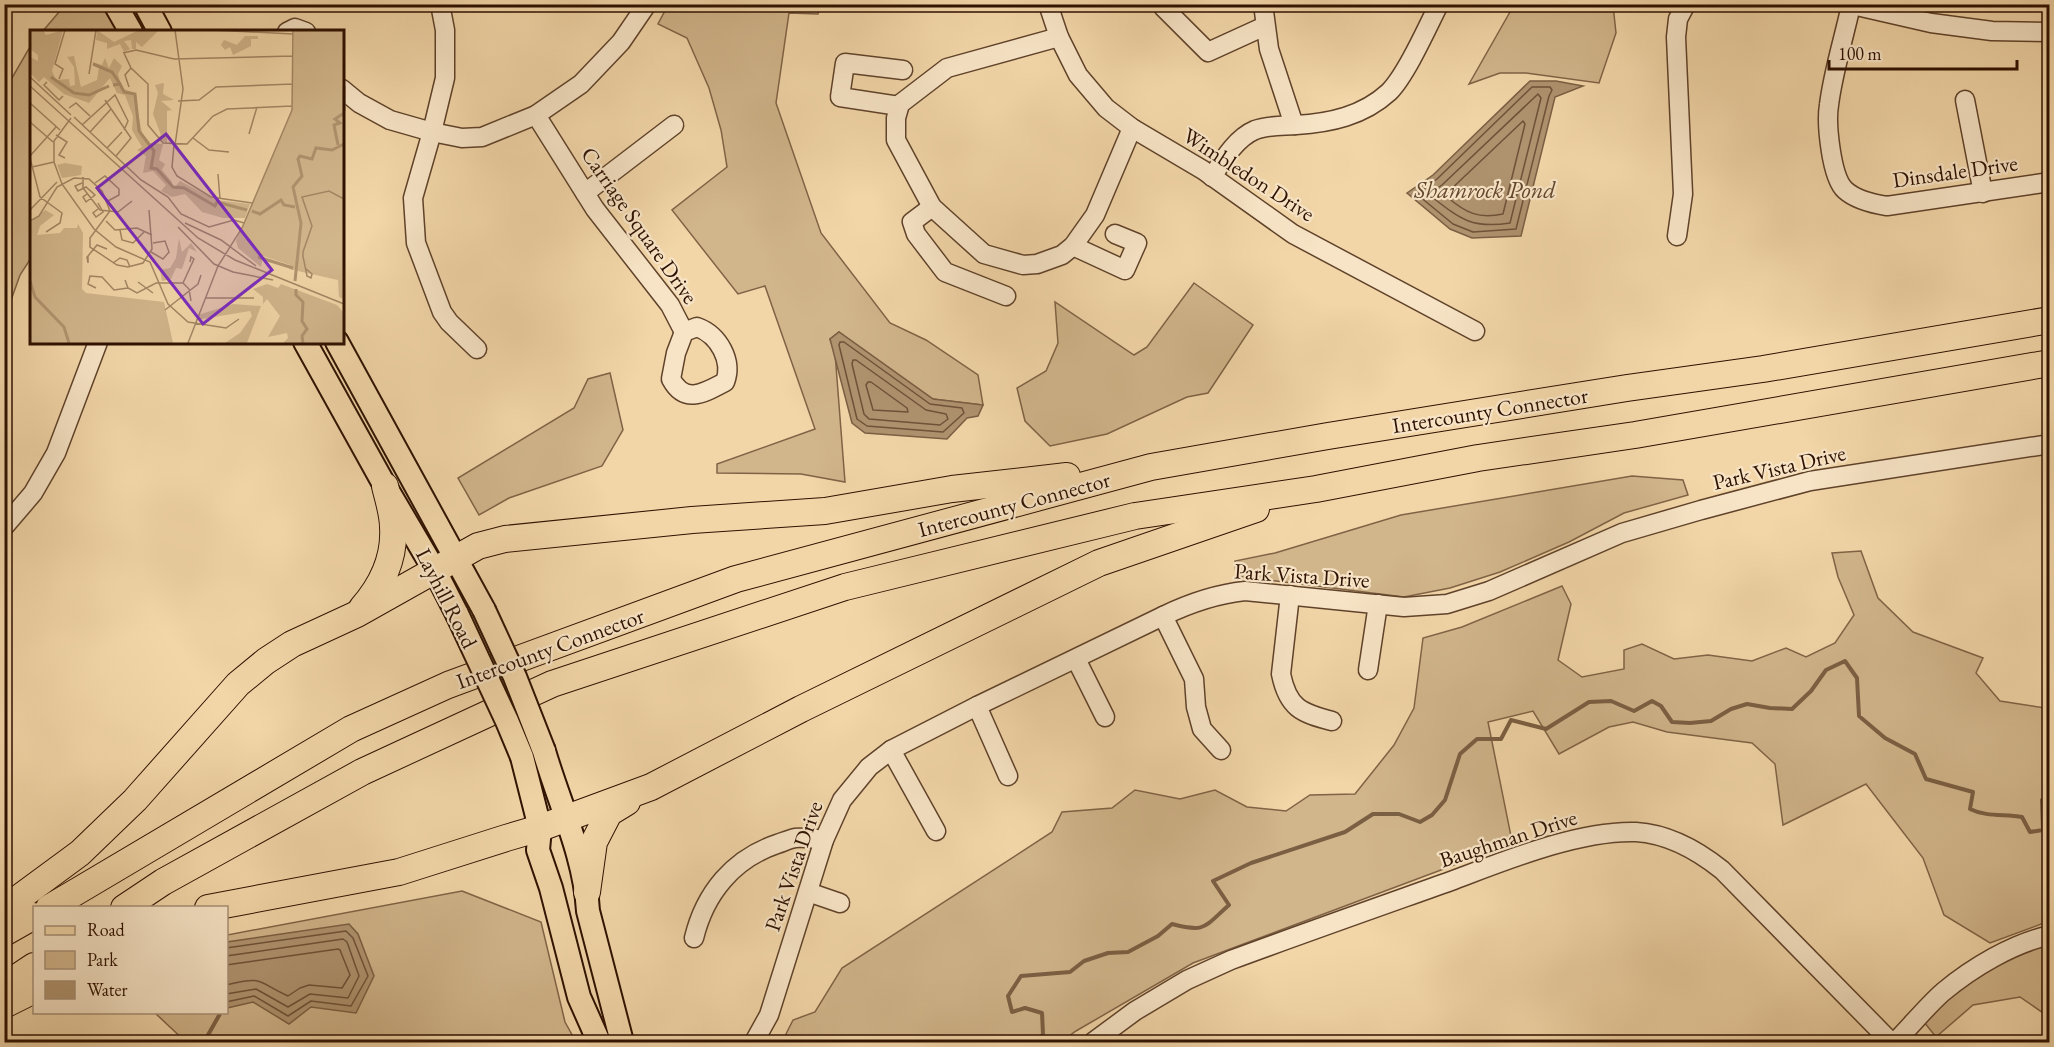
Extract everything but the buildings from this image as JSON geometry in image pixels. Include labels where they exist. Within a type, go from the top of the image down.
[{"type":"highway","name":"Intercounty Connector","points":[[52,906],[351,729],[448,685],[736,579],[1151,467],[1627,388],[1763,369],[2049,320]]},
{"type":"highway","name":"Intercounty Connector","points":[[127,906],[163,882],[362,772],[552,684],[845,587],[1135,516],[1316,489],[1466,460],[1635,435],[2049,363]]},
{"type":"highway","points":[[4,909],[80,853],[135,800],[238,684],[266,661],[292,644],[357,614],[478,546],[505,539],[692,520],[825,511],[952,489],[1151,467]]},
{"type":"highway","points":[[357,614],[376,593],[392,554],[394,527],[385,486]]},
{"type":"highway","points":[[587,892],[594,842],[609,813],[651,787],[801,709],[1099,563],[1316,489]]},
{"type":"highway","points":[[219,906],[399,872],[540,828],[651,787]]},
{"type":"highway","points":[[4,933],[33,917]]},
{"type":"highway","points":[[4,986],[33,967]]},
{"type":"highway","points":[[4,1005],[33,990]]},
{"type":"main road","points":[[116,4],[130,30]]},
{"type":"main road","points":[[145,4],[159,30]]},
{"type":"main road","name":"Layhill Road","points":[[306,344],[385,486],[484,610],[515,677],[567,818],[622,1042]]},
{"type":"main road","name":"Layhill Road","points":[[338,344],[446,565],[457,615],[522,757],[540,828],[538,850],[551,888],[579,997],[599,1042]]},
{"type":"street","points":[[440,4],[445,30],[445,78],[413,198],[416,243],[442,312],[477,349]]},
{"type":"street","points":[[344,91],[359,104],[390,120],[462,138],[482,137],[536,115],[580,84],[621,42],[646,4]]},
{"type":"street","name":"Wimbledon Drive","points":[[1048,4],[1059,37],[1078,75],[1106,108],[1132,128],[1212,177],[1293,234],[1475,331]]},
{"type":"street","points":[[1263,4],[1269,49],[1294,125]]},
{"type":"street","points":[[1212,177],[1237,143],[1254,131],[1282,125],[1334,121],[1365,109],[1389,91],[1401,75],[1439,4]]},
{"type":"street","points":[[1677,236],[1683,194],[1676,37],[1678,19],[1686,4]]},
{"type":"street","points":[[1850,5],[1941,25],[1992,31],[2049,32]]},
{"type":"street","name":"Dinsdale Drive","points":[[1850,5],[1828,106],[1832,159],[1837,177],[1845,190],[1871,204],[1887,206],[2049,182]]},
{"type":"street","points":[[1163,7],[1208,52],[1265,26]]},
{"type":"street","points":[[1059,37],[947,68],[900,106],[896,118],[896,140],[932,207],[984,254],[1023,265],[1037,264],[1062,255],[1073,246],[1095,215],[1132,128]]},
{"type":"street","points":[[900,106],[840,97],[845,63],[903,70]]},
{"type":"street","points":[[1965,100],[1983,193]]},
{"type":"street","name":"Carriage Square Drive","points":[[536,115],[595,209],[670,305],[684,332]]},
{"type":"street","points":[[585,193],[674,125]]},
{"type":"street","points":[[932,207],[912,222],[916,234],[945,272],[1006,296]]},
{"type":"street","points":[[1073,246],[1125,270],[1137,243],[1115,234]]},
{"type":"street","points":[[4,527],[33,493],[56,453],[97,344]]},
{"type":"street","name":"Park Vista Drive","points":[[754,1042],[769,1014],[824,840],[842,800],[869,767],[891,750],[976,706],[1191,603],[1224,593],[1245,591],[1404,607],[1447,604],[1489,591],[1622,533],[1689,513],[1810,481],[2049,444]]},
{"type":"street","points":[[1290,595],[1281,674],[1283,685],[1295,706],[1307,714],[1332,721]]},
{"type":"street","points":[[1368,670],[1378,604]]},
{"type":"street","points":[[1163,616],[1194,679],[1196,707],[1202,729],[1221,750]]},
{"type":"street","points":[[1076,659],[1105,717]]},
{"type":"street","points":[[976,706],[1008,776]]},
{"type":"street","points":[[891,750],[936,831]]},
{"type":"street","name":"Baughman Drive","points":[[1093,1042],[1135,1011],[1187,980],[1231,960],[1516,857],[1582,838],[1610,833],[1636,832],[1653,834],[1689,847],[1722,870],[1893,1042]]},
{"type":"street","points":[[694,938],[699,918],[722,879],[742,862],[765,848],[795,838],[824,840]]},
{"type":"street","points":[[808,892],[840,903]]},
{"type":"street","points":[[1893,1042],[1943,992],[1953,985],[1992,958],[2049,934]]},
{"type":"green space","points":[[65,5],[115,5],[120,30],[44,30]]},
{"type":"green space","points":[[668,5],[820,5],[818,14],[789,13],[776,103],[821,233],[890,323],[926,340],[978,375],[983,405],[933,399],[839,332],[830,339],[835,353],[845,482],[801,474],[717,473],[717,464],[815,429],[765,286],[738,294],[672,210],[727,167],[721,130],[709,88],[687,38],[658,24]]},
{"type":"green space","points":[[1514,5],[1613,5],[1616,33],[1599,83],[1526,73],[1500,73],[1469,84]]},
{"type":"green space","points":[[30,47],[30,260],[20,275],[5,317],[5,90]]},
{"type":"green space","points":[[1194,283],[1253,325],[1208,393],[1187,397],[1107,434],[1050,446],[1025,421],[1017,388],[1046,371],[1058,343],[1055,302],[1134,355],[1147,347]]},
{"type":"green space","points":[[610,373],[623,430],[602,466],[509,498],[479,515],[458,478],[574,408],[588,379]]},
{"type":"green space","points":[[1632,476],[1683,480],[1688,495],[1624,513],[1569,542],[1500,572],[1450,588],[1404,597],[1236,576],[1235,561],[1275,553],[1401,515]]},
{"type":"green space","points":[[1861,551],[1878,598],[1913,632],[1983,658],[1976,673],[2000,701],[2045,708],[2049,700],[2050,913],[2044,923],[1990,943],[1944,915],[1923,858],[1866,784],[1783,825],[1775,764],[1752,743],[1667,732],[1633,722],[1609,727],[1559,754],[1533,711],[1488,722],[1512,841],[1193,963],[1061,1042],[782,1042],[793,1020],[815,1012],[842,968],[1052,832],[1062,812],[1112,808],[1135,790],[1180,799],[1215,790],[1247,807],[1286,811],[1310,795],[1355,794],[1394,745],[1414,708],[1423,638],[1462,627],[1562,586],[1571,604],[1558,660],[1582,677],[1624,669],[1624,650],[1642,644],[1674,659],[1708,655],[1752,661],[1786,648],[1806,657],[1835,643],[1854,615],[1838,577],[1832,553]]},
{"type":"green space","points":[[462,891],[541,922],[565,1022],[576,1042],[186,1042],[156,1014],[228,1014],[228,935]]},
{"type":"green space","points":[[2040,947],[2049,947],[2049,1017],[2020,997],[1973,1005],[1936,1037],[1924,1022],[1963,985],[2000,961]]},
{"type":"water","name":"Shamrock Pond","points":[[1530,81],[1556,81],[1583,86],[1555,97],[1521,236],[1472,238],[1450,229],[1407,193],[1433,175]]},
{"type":"water","points":[[839,332],[933,399],[983,405],[978,416],[967,418],[947,439],[865,433],[852,423],[830,339]]},
{"type":"water","points":[[349,924],[358,934],[374,976],[356,1013],[311,1007],[289,1024],[253,1002],[228,1008],[228,942]]},
{"type":"waterway","points":[[1034,1042],[1043,1034],[1042,1013],[1025,1008],[1012,1012],[1008,996],[1021,976],[1070,972],[1084,961],[1108,953],[1128,952],[1158,936],[1172,924],[1192,928],[1204,926],[1229,905],[1213,881],[1251,863],[1345,832],[1373,814],[1399,814],[1420,822],[1432,815],[1445,800],[1460,754],[1477,739],[1501,739],[1511,720],[1546,729],[1589,702],[1611,701],[1634,711],[1652,701],[1661,706],[1672,722],[1690,723],[1711,721],[1731,709],[1747,704],[1792,709],[1811,691],[1826,670],[1845,661],[1857,678],[1859,716],[1885,738],[1915,754],[1926,779],[1973,792],[1970,809],[1976,812],[2022,817],[2030,832],[2043,830],[2042,800],[2050,798]]},
{"type":"waterway","points":[[204,1042],[220,1014]]},
{"type":"waterway","points":[[993,1042],[1000,1037],[1017,1042]]}]
